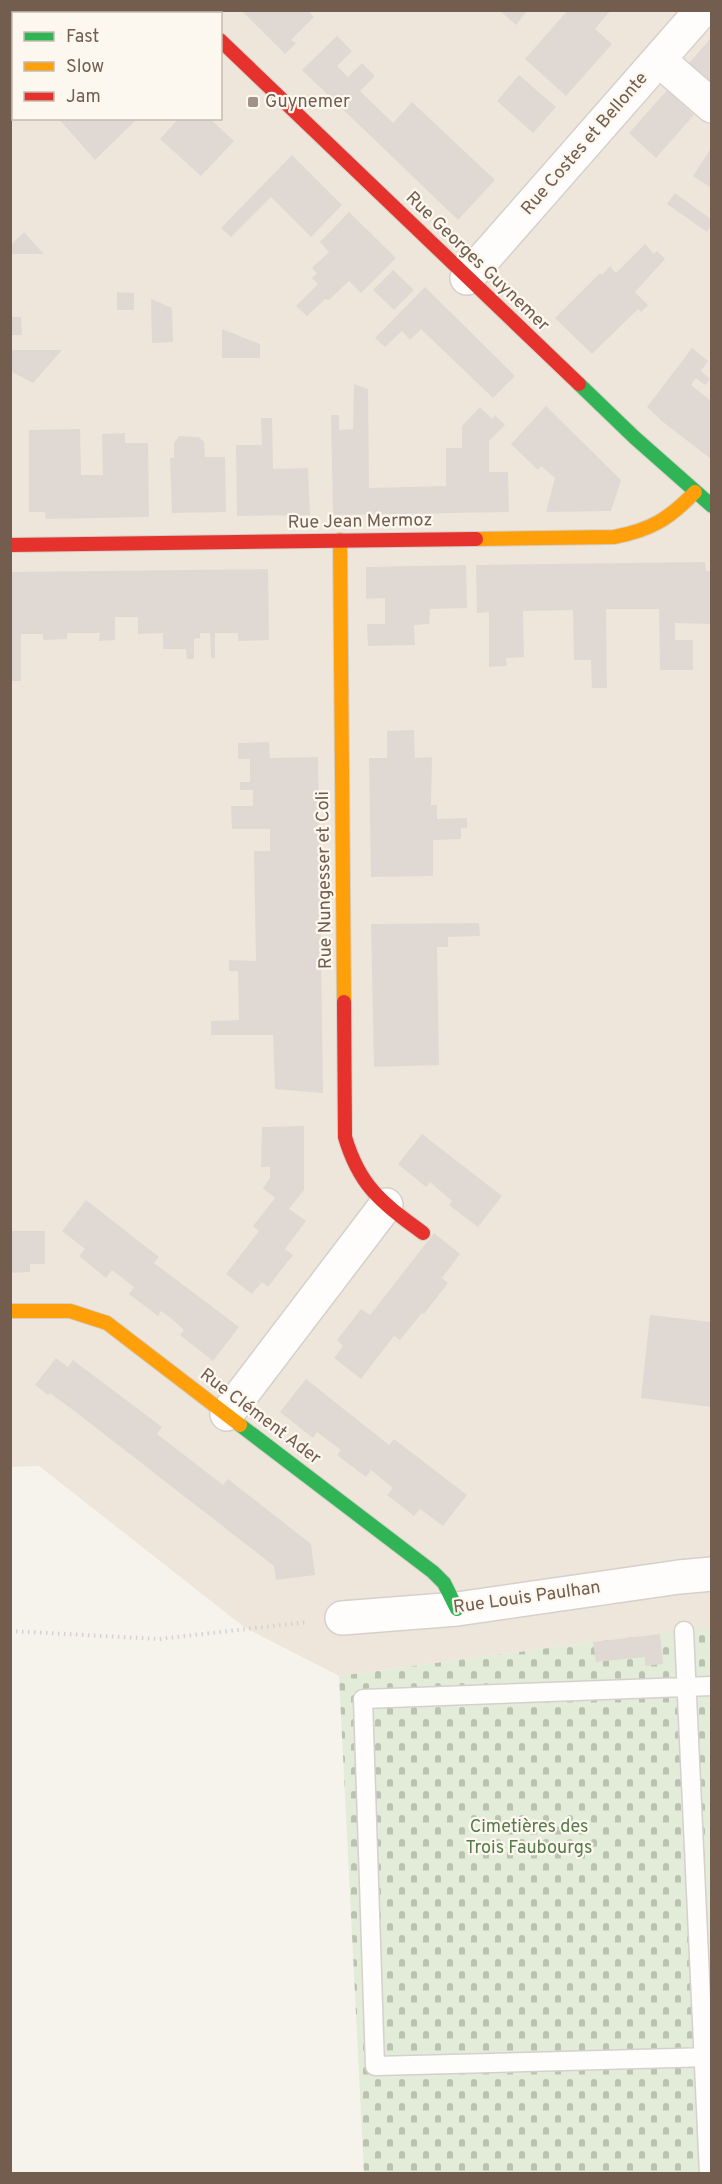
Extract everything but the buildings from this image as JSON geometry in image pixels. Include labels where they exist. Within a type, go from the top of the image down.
[{"type":"street","name":"Rue Costes et Bellonte","points":[[467,278],[702,10]]},
{"type":"street","name":"Rue Georges Guynemer","points":[[222,42],[634,437],[711,506]]},
{"type":"street","points":[[659,60],[711,106]]},
{"type":"street","name":"Rue Jean Mermoz","points":[[10,545],[614,537],[647,530],[663,522],[695,492]]},
{"type":"street","name":"Rue Nungesser et Coli","points":[[340,540],[345,1137],[359,1175],[368,1188],[386,1206],[423,1233]]},
{"type":"street","points":[[227,1414],[386,1206]]},
{"type":"street","name":"Rue Clément Ader","points":[[10,1311],[70,1311],[107,1323],[433,1572],[444,1583],[458,1609]]},
{"type":"street","name":"Rue Louis Paulhan","points":[[342,1618],[458,1609],[679,1576],[711,1574]]},
{"type":"lane","points":[[684,1631],[708,2058],[709,2174]]},
{"type":"lane","points":[[708,2058],[375,2066],[363,1699],[711,1686]]},
{"type":"path","points":[[10,1631],[159,1639],[342,1618]]},
{"type":"shaded area","points":[[10,11],[711,11],[711,1629],[593,1642],[339,1676],[244,1627],[39,1466],[11,1467]]},
{"type":"green space","name":"Cimetières des Trois Faubourgs","points":[[711,1628],[711,2173],[364,2173],[339,1676]]},
{"type":"traffic: fast","points":[[579,384],[634,437],[712,506]]},
{"type":"traffic: fast","points":[[240,1425],[433,1572],[444,1583],[457,1609]]},
{"type":"traffic: slow","points":[[476,539],[614,537],[639,531],[659,522],[695,492]]},
{"type":"traffic: slow","points":[[340,540],[344,1002]]},
{"type":"traffic: slow","points":[[10,1311],[70,1311],[107,1323],[240,1425]]},
{"type":"traffic: jam","points":[[222,42],[579,384]]},
{"type":"traffic: jam","points":[[10,545],[476,539]]},
{"type":"traffic: jam","points":[[344,1002],[345,1137],[351,1155],[375,1193],[396,1213],[423,1233]]},
{"type":"place","name":"Guynemer","points":[[253,102]]}]
